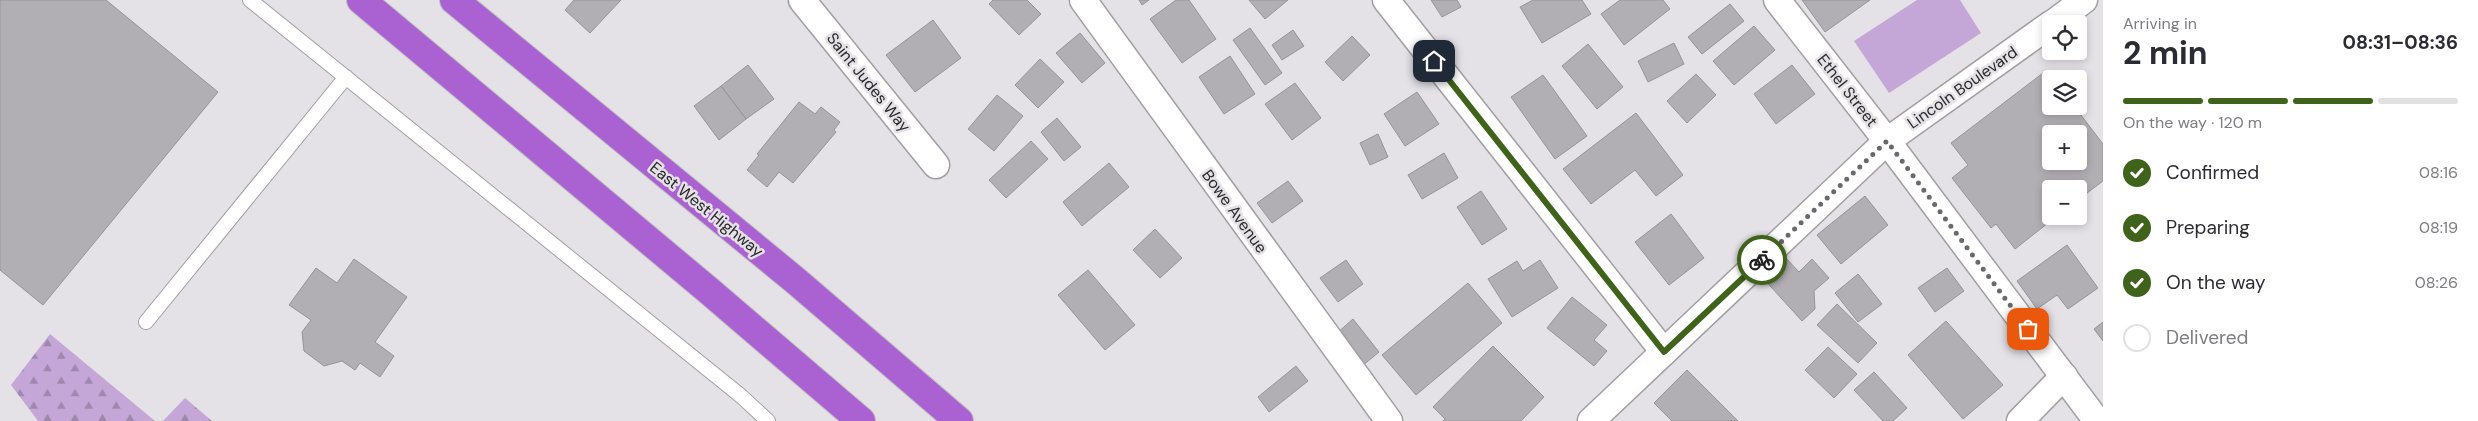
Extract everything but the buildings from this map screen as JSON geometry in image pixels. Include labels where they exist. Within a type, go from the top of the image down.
[{"type":"highway","points":[[361,0],[708,290],[861,421]]},
{"type":"highway","name":"East West Highway","points":[[454,0],[796,281],[959,421]]},
{"type":"street","name":"Saint Judes Way","points":[[802,0],[936,165]]},
{"type":"street","name":"Bowe Avenue","points":[[1083,0],[1389,421]]},
{"type":"street","points":[[1386,0],[1664,352]]},
{"type":"street","name":"Ethel Street","points":[[1777,0],[1887,141],[2097,421]]},
{"type":"street","name":"Lincoln Boulevard","points":[[2063,15],[2084,0]]},
{"type":"street","name":"Lincoln Boulevard","points":[[1591,421],[1887,141],[2042,30]]},
{"type":"street","points":[[2020,421],[2064,376]]},
{"type":"lane","points":[[250,0],[741,396],[768,421]]},
{"type":"lane","points":[[146,322],[346,77]]},
{"type":"green space","points":[[1917,0],[1960,0],[1981,33],[1889,93],[1854,41]]},
{"type":"green space","points":[[50,334],[155,421],[38,421],[11,385]]},
{"type":"green space","points":[[185,398],[212,421],[163,421]]},
{"type":"way so far","points":[[1762,260],[1887,141],[2028,329]]},
{"type":"route","points":[[1434,61],[1664,352],[1762,260]]}]
